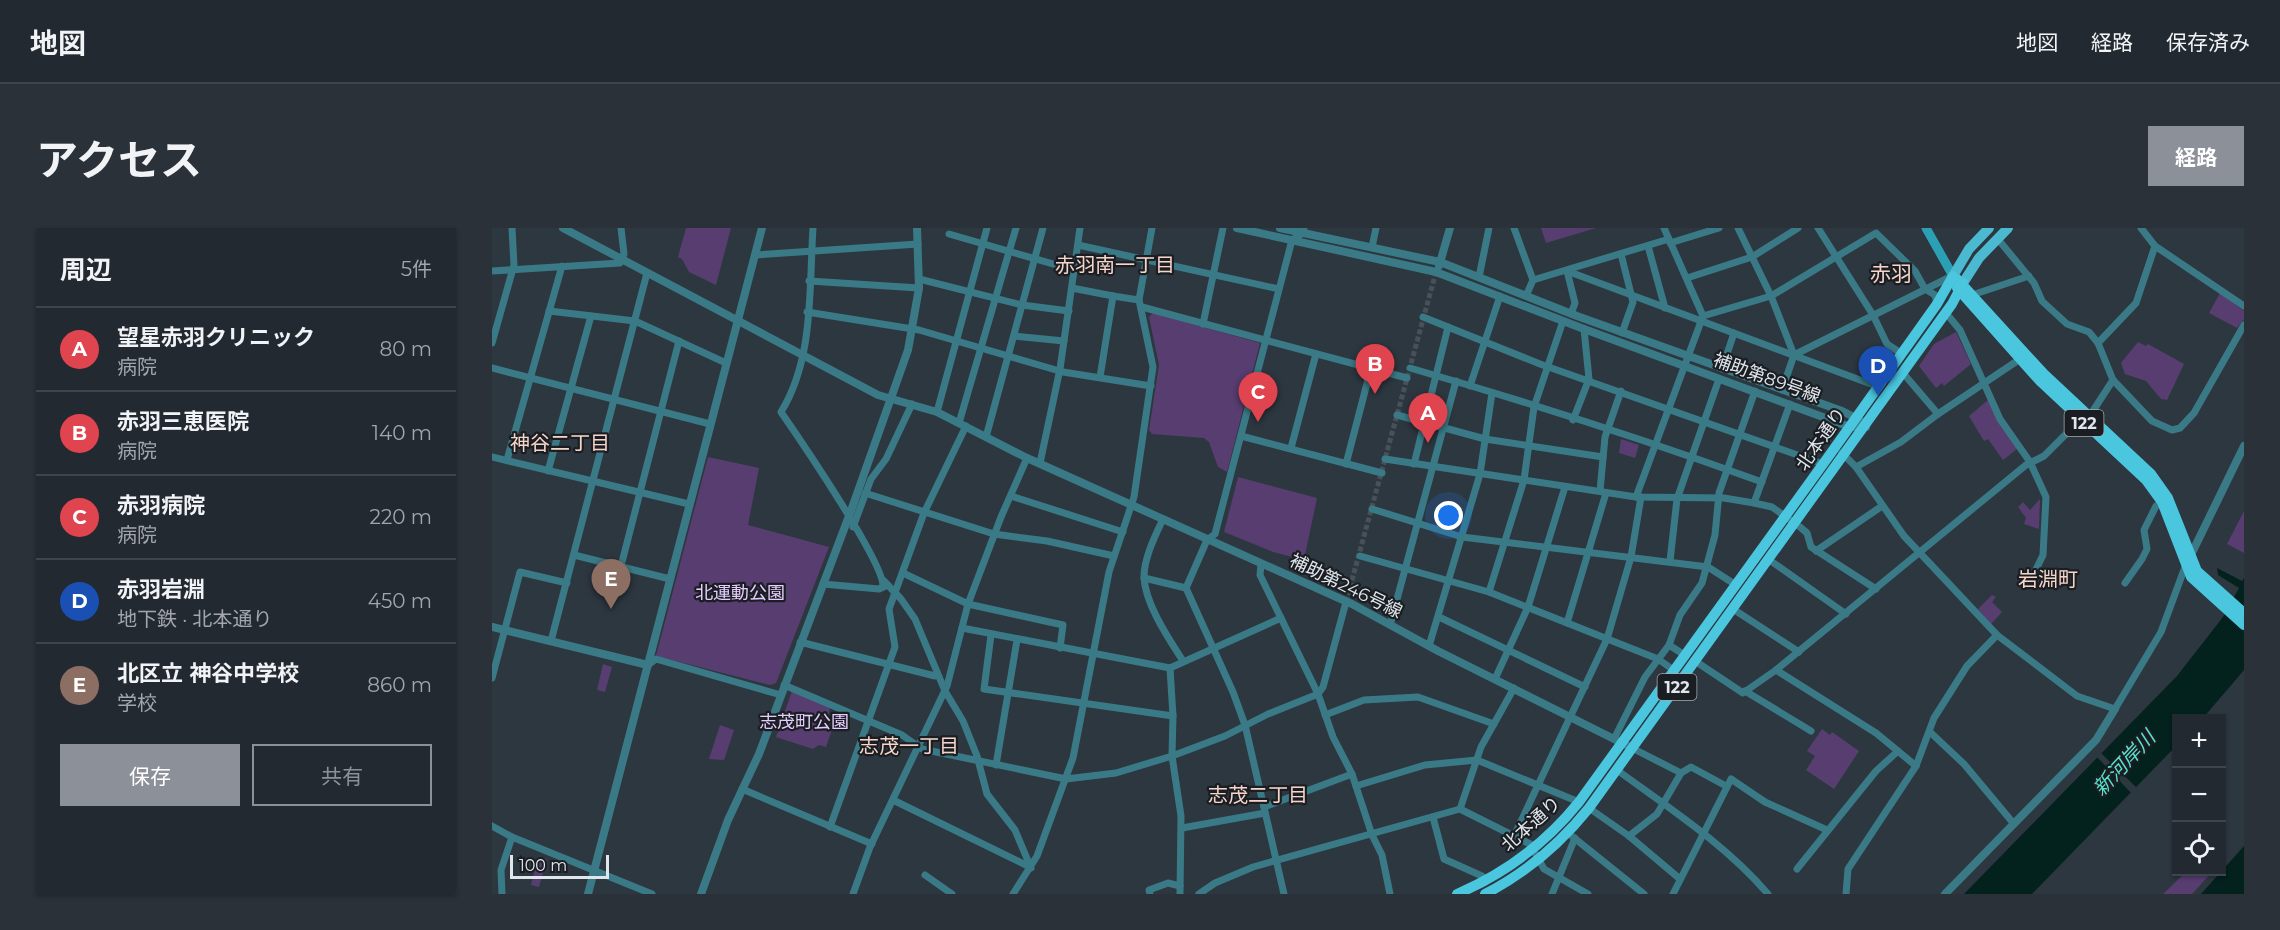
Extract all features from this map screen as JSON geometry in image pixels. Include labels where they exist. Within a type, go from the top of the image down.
[{"type":"highway","name":"122","points":[[1953,276],[1960,288],[2023,357],[2085,417],[2151,474],[2165,500],[2187,562],[2197,571],[2202,583],[2242,620]]},
{"type":"highway","name":"北本通り","points":[[1485,894],[1511,880],[1617,770],[1623,742],[1733,609],[1768,559],[1831,453],[1937,304],[1953,276]]},
{"type":"highway","name":"122","points":[[1960,288],[1972,295],[2023,357]]},
{"type":"highway","name":"北本通り","points":[[1457,894],[1485,882],[1572,836],[1584,805],[1623,742],[1676,670],[1690,659],[1736,585],[1845,456],[1946,313],[1960,288]]},
{"type":"main road","points":[[1926,228],[1953,276],[1969,249],[1989,228]]},
{"type":"main road","points":[[1960,288],[1979,258],[2008,228]]},
{"type":"street","points":[[492,343],[514,269],[512,228]]},
{"type":"street","name":"補助第246号線","points":[[563,228],[803,356],[891,399],[937,412],[1027,458],[1346,602],[1495,680],[1623,742]]},
{"type":"street","points":[[492,271],[620,263],[623,260],[621,228]]},
{"type":"street","points":[[588,894],[762,228]]},
{"type":"street","points":[[813,228],[803,356],[793,391],[781,412],[815,460],[885,584],[896,593],[915,619],[945,691],[963,721],[987,794],[1015,830],[1031,868]]},
{"type":"street","points":[[701,894],[742,789],[759,754],[891,399],[913,329],[919,284],[917,228]]},
{"type":"street","points":[[937,412],[987,228]]},
{"type":"street","points":[[830,827],[895,647],[889,609],[924,513],[962,425],[994,299],[1016,228]]},
{"type":"street","points":[[986,437],[1043,228]]},
{"type":"street","points":[[1040,463],[1060,369],[1080,228]]},
{"type":"street","points":[[1014,894],[1031,868],[1066,779],[1114,556],[1132,505],[1150,386],[1152,354],[1139,300],[1152,228]]},
{"type":"street","points":[[1203,324],[1224,228]]},
{"type":"street","name":"補助第89号線","points":[[1237,228],[1436,272],[1584,329],[1685,361],[1722,369],[1857,417],[1866,427]]},
{"type":"street","name":"補助第89号線","points":[[1280,228],[1304,230],[1440,262],[1622,333],[1719,379],[1850,426],[1866,427]]},
{"type":"street","points":[[1372,247],[1377,228]]},
{"type":"street","points":[[1436,272],[1450,228]]},
{"type":"street","points":[[1479,277],[1490,228]]},
{"type":"street","points":[[1514,228],[1533,280],[1526,296]]},
{"type":"street","points":[[1514,836],[1607,639],[1631,557],[1638,497],[1701,319],[1687,278],[1664,228]]},
{"type":"street","points":[[1533,280],[1719,228]]},
{"type":"street","points":[[1738,228],[1771,296],[1794,355],[1782,390]]},
{"type":"street","points":[[1687,278],[1752,257],[1798,228]]},
{"type":"street","points":[[1818,228],[1874,315],[1887,344],[1902,354]]},
{"type":"street","points":[[2141,228],[2155,246],[2244,306]]},
{"type":"street","points":[[1284,894],[1245,725],[1186,588],[1207,540],[1215,534],[1292,240],[1304,230]]},
{"type":"street","points":[[1701,319],[1771,296],[1876,233],[1915,270],[1924,289],[1933,292],[1937,304]]},
{"type":"street","points":[[949,234],[1074,270]]},
{"type":"street","points":[[1997,238],[2029,276],[2042,301],[2067,324],[2089,332],[2098,343],[2113,380],[2152,421],[2178,429],[2194,413],[2244,325]]},
{"type":"street","points":[[755,255],[918,244]]},
{"type":"street","points":[[1078,245],[1279,289]]},
{"type":"street","points":[[1648,246],[1665,308]]},
{"type":"street","points":[[2098,343],[2136,303],[2155,246]]},
{"type":"street","points":[[1622,254],[1633,302],[1622,333]]},
{"type":"street","points":[[507,460],[562,266]]},
{"type":"street","points":[[1566,271],[1701,319],[1879,387]]},
{"type":"street","points":[[1566,271],[1575,303],[1570,314]]},
{"type":"street","points":[[551,641],[647,273]]},
{"type":"street","points":[[1794,355],[1953,276]]},
{"type":"street","points":[[1972,295],[2029,276]]},
{"type":"street","points":[[809,281],[919,284],[969,292],[1022,305],[1069,311]]},
{"type":"street","points":[[1072,288],[1139,300]]},
{"type":"street","points":[[1100,377],[1113,296]]},
{"type":"street","points":[[1470,386],[1500,296]]},
{"type":"street","points":[[1142,308],[1407,378]]},
{"type":"street","points":[[549,311],[635,321],[726,363]]},
{"type":"street","points":[[807,312],[913,329],[1060,369],[1150,386]]},
{"type":"street","points":[[1946,313],[1960,330],[2000,419],[2030,462],[2046,497],[2043,555],[2029,584]]},
{"type":"street","points":[[548,471],[591,316]]},
{"type":"street","points":[[1423,317],[1824,464]]},
{"type":"street","points":[[1489,592],[1524,480],[1534,407],[1546,364],[1563,321]]},
{"type":"street","points":[[1414,464],[1448,327]]},
{"type":"street","points":[[1574,420],[1589,379],[1584,329]]},
{"type":"street","points":[[1722,369],[1734,333]]},
{"type":"street","points":[[1014,336],[1064,341]]},
{"type":"street","points":[[621,566],[679,341]]},
{"type":"street","points":[[1291,448],[1316,354]]},
{"type":"street","points":[[1856,467],[1901,442],[1938,414],[2023,357]]},
{"type":"street","points":[[492,368],[710,424]]},
{"type":"street","points":[[1346,464],[1371,368]]},
{"type":"street","points":[[1410,368],[1607,431],[1655,444],[1762,482]]},
{"type":"street","points":[[1903,373],[1938,414]]},
{"type":"street","points":[[1670,561],[1677,499],[1719,379]]},
{"type":"street","points":[[1668,645],[1743,693],[1799,652],[2030,462],[2044,456],[2085,417],[2113,380]]},
{"type":"street","points":[[1390,625],[1456,381]]},
{"type":"street","points":[[1567,623],[1603,492],[1603,457],[1607,431],[1621,391]]},
{"type":"street","points":[[1681,773],[1623,742],[1645,677],[1668,645],[1680,615],[1698,591],[1708,567],[1715,535],[1718,499],[1755,391]]},
{"type":"street","points":[[1429,646],[1480,474],[1492,393]]},
{"type":"street","points":[[854,526],[871,479],[886,459],[912,404]]},
{"type":"street","points":[[1754,503],[1790,404]]},
{"type":"street","points":[[1397,415],[1485,439],[1603,457]]},
{"type":"street","points":[[1241,436],[1382,473]]},
{"type":"street","points":[[1945,894],[2096,740],[2161,632],[2187,562],[2244,446]]},
{"type":"street","points":[[1831,453],[1837,452],[1845,456],[1856,467],[1904,536],[1997,635],[2077,696],[2115,710]]},
{"type":"street","points":[[492,457],[689,504]]},
{"type":"street","points":[[853,894],[872,844],[945,691],[968,604],[994,534],[1027,458]]},
{"type":"street","points":[[1385,459],[1638,497],[1718,499],[1772,507],[1807,533],[1811,547],[1816,551],[1876,589]]},
{"type":"street","points":[[1495,680],[1528,608],[1565,486]]},
{"type":"street","points":[[865,493],[994,534],[1047,541],[1114,556]]},
{"type":"street","points":[[1011,496],[1123,532]]},
{"type":"street","points":[[2125,583],[2147,549],[2144,530],[2156,506],[2165,500]]},
{"type":"street","points":[[1816,551],[1882,506]]},
{"type":"street","points":[[1372,509],[1462,537],[1708,567],[1736,585]]},
{"type":"street","points":[[1163,519],[1150,549],[1144,578],[1164,631],[1183,661]]},
{"type":"street","points":[[574,555],[670,579]]},
{"type":"street","points":[[1360,556],[1450,579],[1489,592],[1658,659],[1676,670]]},
{"type":"street","points":[[1768,559],[1846,614]]},
{"type":"street","points":[[1261,564],[1260,575],[1318,694],[1352,774],[1372,835],[1384,860],[1390,894]]},
{"type":"street","points":[[492,678],[520,572],[567,583]]},
{"type":"street","points":[[903,573],[968,604],[1063,625],[1060,648]]},
{"type":"street","points":[[1144,578],[1186,588]]},
{"type":"street","points":[[823,584],[885,584]]},
{"type":"street","points":[[784,685],[902,735],[918,746],[1066,779],[1116,774],[1225,736],[1318,694],[1325,679],[1346,602]]},
{"type":"street","points":[[1733,609],[1799,652]]},
{"type":"street","points":[[1439,617],[1585,687]]},
{"type":"street","points":[[963,628],[1170,668],[1281,618]]},
{"type":"street","points":[[492,627],[648,665]]},
{"type":"street","points":[[991,635],[984,689],[1173,716]]},
{"type":"street","points":[[1846,894],[1848,869],[1916,766],[1934,718],[1968,665],[1997,635]]},
{"type":"street","points":[[996,765],[1017,640]]},
{"type":"street","points":[[800,642],[934,676],[938,675]]},
{"type":"street","points":[[648,665],[656,659],[781,695]]},
{"type":"street","points":[[1150,894],[1149,890],[1168,883],[1180,890],[1182,828],[1172,756],[1173,716],[1170,668]]},
{"type":"street","points":[[1776,670],[1876,733],[1916,766]]},
{"type":"street","points":[[1460,810],[1476,760],[1514,688]]},
{"type":"street","points":[[1745,691],[1811,731]]},
{"type":"street","points":[[1325,715],[1364,700],[1418,697],[1494,724]]},
{"type":"street","points":[[1930,732],[1964,764],[2014,824]]},
{"type":"street","points":[[1797,868],[1876,771],[1898,751]]},
{"type":"street","points":[[1356,786],[1425,765],[1476,760],[1539,784],[1584,805],[1629,836],[1680,879]]},
{"type":"street","points":[[1629,836],[1648,824],[1681,773],[1691,766],[1726,786]]},
{"type":"street","points":[[1617,770],[1744,867],[1768,894]]},
{"type":"street","points":[[1182,828],[1265,810],[1352,774]]},
{"type":"street","points":[[1673,894],[1731,779],[1764,802],[1827,830]]},
{"type":"street","points":[[742,789],[872,844]]},
{"type":"street","points":[[893,800],[1031,868]]},
{"type":"street","points":[[1199,894],[1238,873],[1460,810],[1530,844],[1544,869],[1588,894]]},
{"type":"street","points":[[1433,817],[1444,859],[1482,876],[1485,882]]},
{"type":"street","points":[[492,826],[512,837],[594,872],[652,894]]},
{"type":"street","points":[[1552,894],[1560,878],[1572,836],[1644,894]]},
{"type":"street","points":[[502,894],[501,870],[512,837]]},
{"type":"street","points":[[925,875],[941,891],[952,894]]},
{"type":"green space","points":[[686,228],[731,228],[716,285],[689,272],[682,259],[678,257]]},
{"type":"green space","points":[[1541,228],[1596,228],[1546,243]]},
{"type":"green space","points":[[2220,293],[2244,311],[2244,319],[2237,328],[2209,313]]},
{"type":"green space","points":[[1153,313],[1260,343],[1227,472],[1218,467],[1209,442],[1204,438],[1152,434],[1149,430],[1159,365],[1149,317]]},
{"type":"green space","points":[[1956,332],[1971,364],[1944,386],[1942,383],[1936,388],[1919,366],[1934,344]]},
{"type":"green space","points":[[2138,342],[2146,346],[2148,344],[2184,364],[2167,400],[2161,399],[2146,381],[2125,374],[2121,363]]},
{"type":"green space","points":[[1988,400],[2017,449],[2003,460],[1988,439],[1984,441],[1969,416]]},
{"type":"green space","points":[[1621,439],[1639,445],[1635,458],[1619,453]]},
{"type":"green space","name":"北運動公園","points":[[708,457],[759,468],[748,525],[829,547],[776,683],[770,685],[656,656]]},
{"type":"green space","points":[[1238,477],[1317,498],[1304,560],[1273,552],[1224,532]]},
{"type":"green space","points":[[2040,499],[2039,529],[2024,524],[2026,518],[2018,507],[2023,502],[2030,510]]},
{"type":"green space","points":[[2244,511],[2244,553],[2227,544]]},
{"type":"green space","points":[[1992,595],[1996,597],[1992,602],[2002,612],[1991,624],[1978,609]]},
{"type":"green space","points":[[603,664],[612,667],[605,692],[597,690]]},
{"type":"green space","name":"志茂町公園","points":[[792,691],[830,708],[827,721],[834,724],[826,747],[819,745],[813,749],[776,737]]},
{"type":"green space","points":[[720,725],[734,730],[724,760],[709,759]]},
{"type":"green space","points":[[1822,729],[1830,735],[1832,732],[1859,751],[1834,789],[1806,770],[1815,756],[1807,751]]},
{"type":"green space","points":[[538,857],[547,859],[539,887],[531,885]]},
{"type":"green space","points":[[2182,876],[2208,876],[2192,894],[2163,894]]},
{"type":"water","name":"新河岸川","points":[[2217,568],[2242,581],[2244,578],[2244,670],[2206,714],[2172,714],[2172,750],[2032,894],[1964,894],[2177,676],[2223,617],[2239,588],[2218,575]]},
{"type":"water","points":[[2244,846],[2244,894],[2201,894],[2217,876],[2226,876],[2226,866]]},
{"type":"pier","points":[[2100,752],[2138,789],[2133,795],[2096,756]]},
{"type":"tunnel","points":[[1346,602],[1436,272]]},
{"type":"place","name":"赤羽三恵医院","points":[[1375,394]]},
{"type":"place","name":"赤羽岩淵","points":[[1878,396]]},
{"type":"place","name":"赤羽病院","points":[[1258,422]]},
{"type":"place","name":"望星赤羽クリニック","points":[[1428,443]]},
{"type":"place","name":"北区立 神谷中学校","points":[[611,609]]},
{"type":"district","name":"赤羽南一丁目","points":[[1115,265]]},
{"type":"district","name":"赤羽","points":[[1891,274]]},
{"type":"district","name":"神谷二丁目","points":[[560,443]]},
{"type":"district","name":"岩淵町","points":[[2048,579]]},
{"type":"district","name":"志茂一丁目","points":[[909,746]]},
{"type":"district","name":"志茂二丁目","points":[[1258,795]]}]
